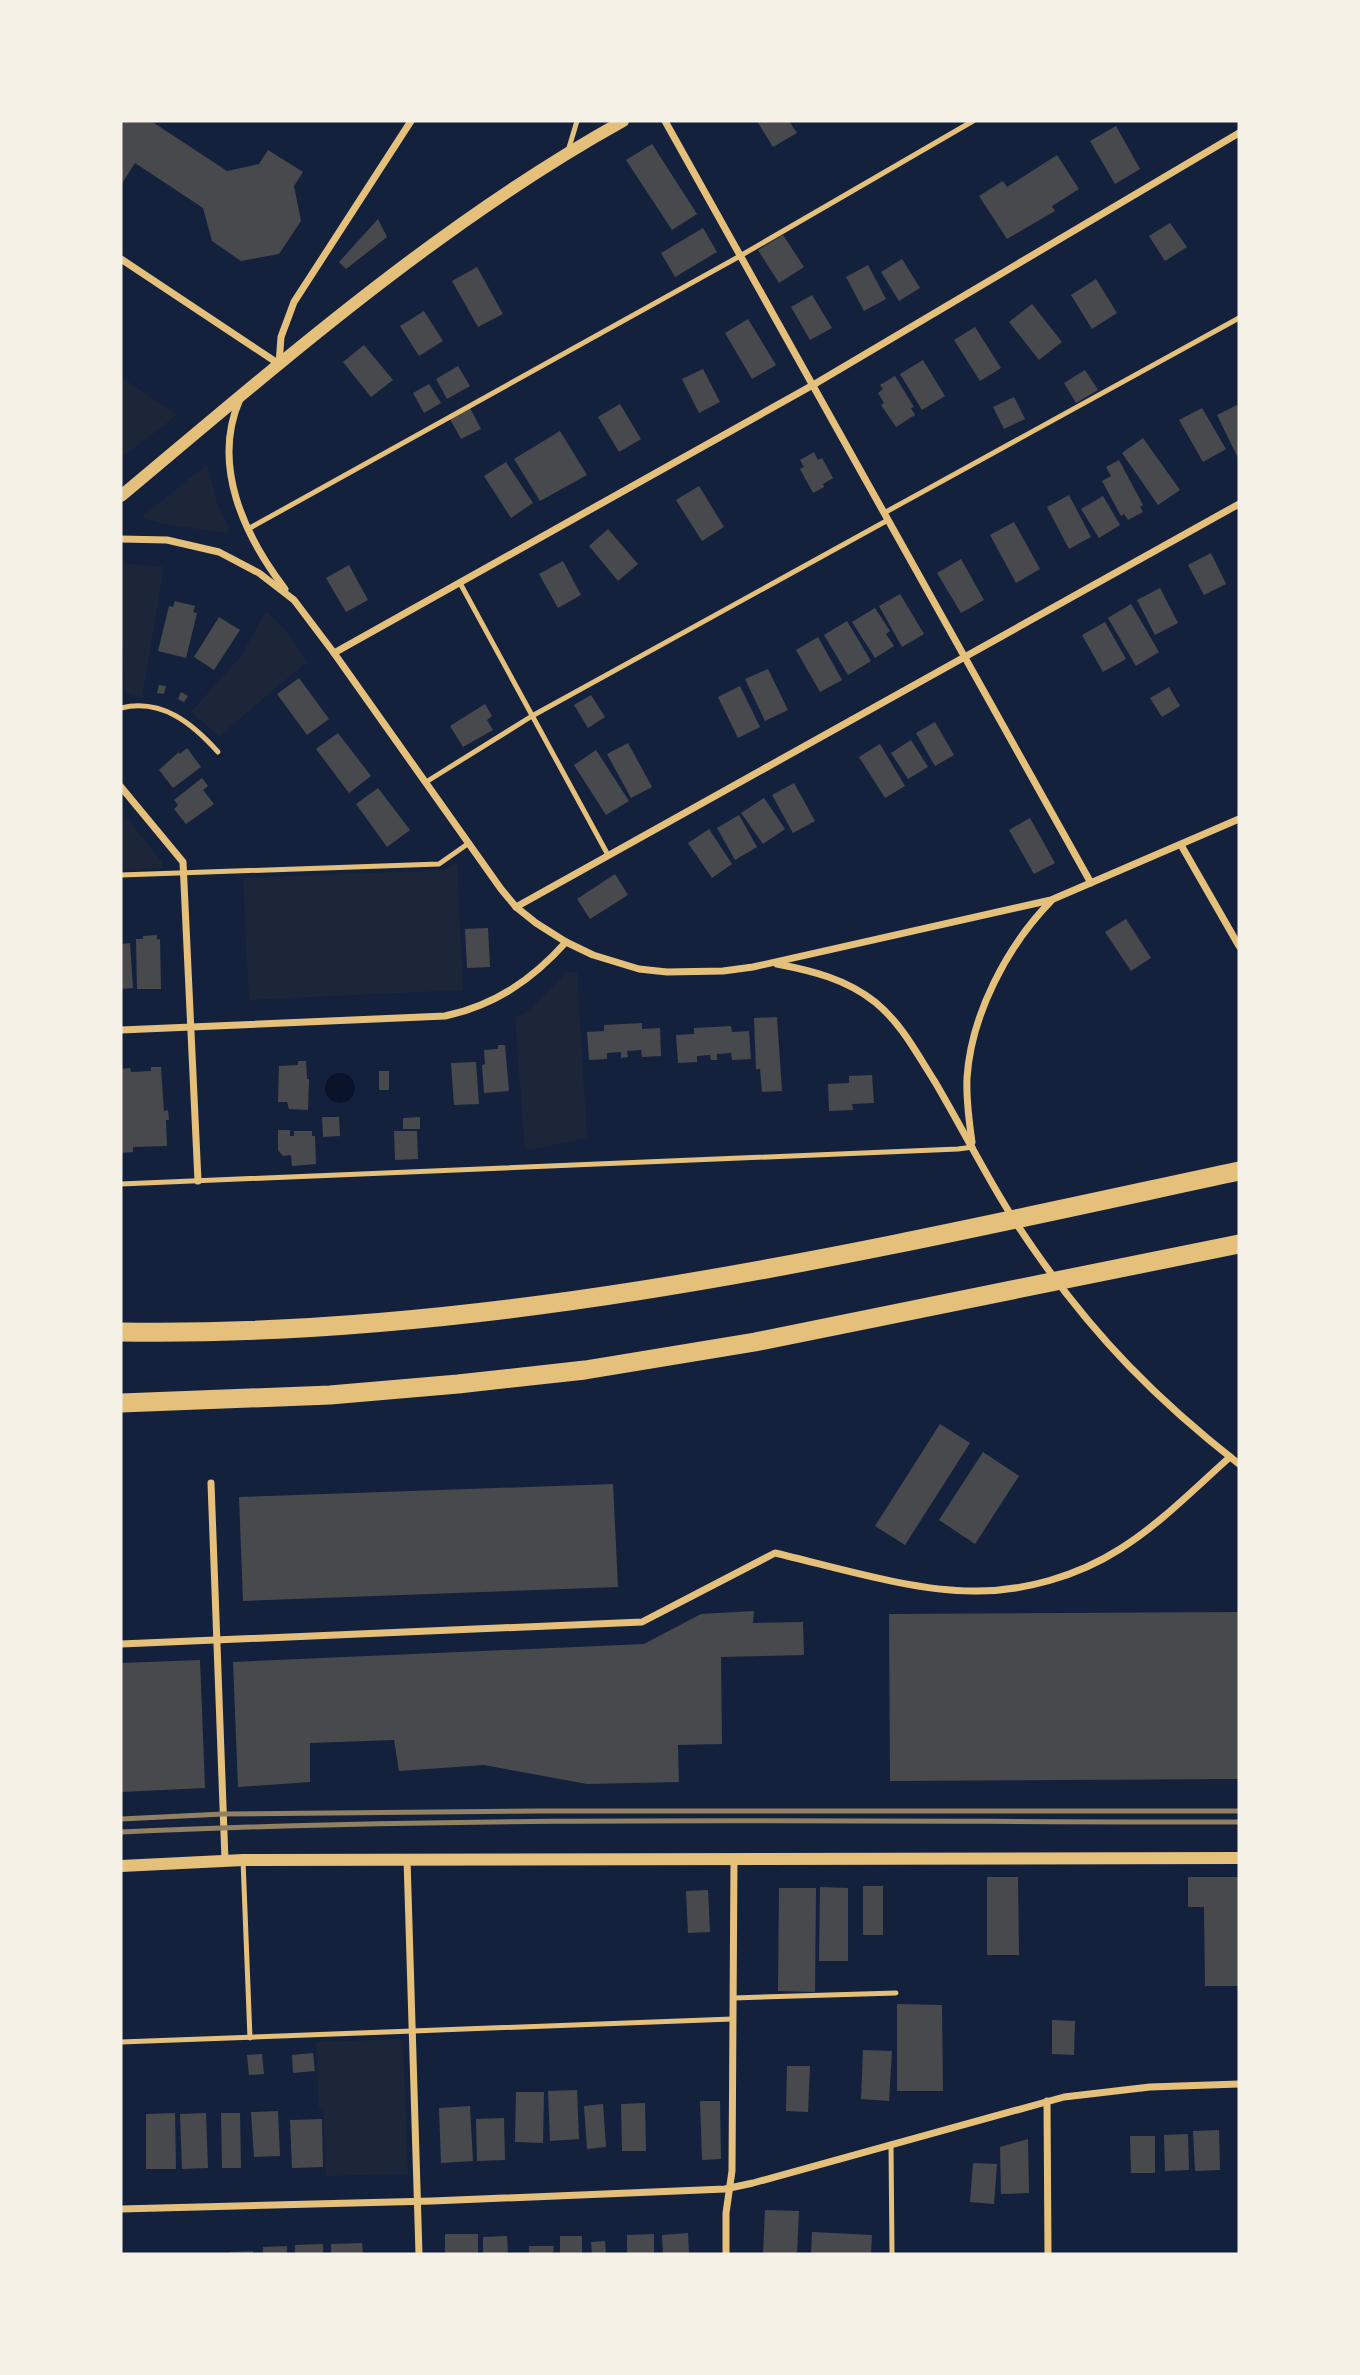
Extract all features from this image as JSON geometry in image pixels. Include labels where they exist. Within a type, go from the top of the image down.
[{"type":"highway","points":[[121,1332],[178,1333],[336,1327],[615,1296],[729,1277],[962,1231],[1239,1171]]},
{"type":"highway","points":[[121,1403],[330,1395],[585,1370],[755,1342],[1239,1244]]},
{"type":"street","points":[[279,364],[281,337],[294,302],[411,121]]},
{"type":"street","points":[[121,496],[279,364],[456,227],[568,152],[623,121]]},
{"type":"street","points":[[665,121],[1091,883]]},
{"type":"street","points":[[334,653],[813,385],[1239,133]]},
{"type":"street","points":[[121,259],[279,364]]},
{"type":"street","points":[[243,394],[230,430],[228,457],[232,484],[248,529],[271,570],[334,653],[516,907],[566,942],[593,955],[639,968],[667,972],[723,971],[772,963],[1051,900],[1239,819]]},
{"type":"street","points":[[516,907],[1239,504]]},
{"type":"street","points":[[121,539],[167,540],[219,552],[258,573],[293,600]]},
{"type":"street","points":[[121,787],[183,862],[198,1181]]},
{"type":"street","points":[[1181,845],[1239,946]]},
{"type":"street","points":[[973,1147],[967,1106],[967,1078],[977,1025],[990,991],[1010,956],[1051,900]]},
{"type":"street","points":[[121,1030],[445,1016],[490,1002],[523,983],[545,965],[566,942]]},
{"type":"street","points":[[772,963],[809,970],[835,979],[875,1003],[895,1022],[912,1045],[1033,1249],[1083,1316],[1131,1371],[1239,1464]]},
{"type":"street","points":[[121,1644],[642,1622],[775,1553],[929,1587],[974,1591],[1028,1586],[1080,1569],[1119,1550],[1156,1523],[1230,1457]]},
{"type":"street","points":[[211,1483],[225,1860]]},
{"type":"street","points":[[121,1866],[225,1860],[1239,1858]]},
{"type":"street","points":[[407,1859],[419,2254]]},
{"type":"street","points":[[726,2254],[726,2213],[731,2188],[734,1859]]},
{"type":"street","points":[[121,2209],[417,2202],[731,2188],[1047,2101],[1150,2087],[1239,2084]]},
{"type":"street","points":[[1047,2101],[1048,2254]]},
{"type":"lane","points":[[568,152],[577,121]]},
{"type":"lane","points":[[248,529],[740,256],[973,121]]},
{"type":"lane","points":[[426,782],[532,716],[1239,318]]},
{"type":"lane","points":[[460,583],[608,855]]},
{"type":"lane","points":[[121,708],[152,707],[184,720],[197,728],[218,752]]},
{"type":"lane","points":[[121,874],[439,864],[469,843]]},
{"type":"lane","points":[[121,1184],[973,1147]]},
{"type":"lane","points":[[243,1860],[250,2038]]},
{"type":"lane","points":[[733,1998],[896,1993]]},
{"type":"lane","points":[[121,2042],[732,2020]]},
{"type":"lane","points":[[891,2144],[892,2254]]},
{"type":"shaded area","points":[[121,377],[177,415],[121,458]]},
{"type":"shaded area","points":[[206,465],[217,503],[229,528],[227,533],[164,524],[142,517]]},
{"type":"shaded area","points":[[121,563],[164,567],[142,698],[126,694],[121,626]]},
{"type":"shaded area","points":[[266,611],[284,628],[307,662],[219,736],[191,712],[241,656]]},
{"type":"shaded area","points":[[121,811],[162,862],[162,868],[121,870]]},
{"type":"shaded area","points":[[457,862],[463,990],[249,1000],[243,878],[444,870]]},
{"type":"shaded area","points":[[567,972],[577,972],[587,1138],[525,1151],[515,1018],[529,1010]]},
{"type":"shaded area","points":[[340,1073],[351,1077],[355,1088],[351,1099],[340,1103],[329,1099],[325,1088],[329,1077]]},
{"type":"shaded area","points":[[399,2039],[403,2042],[408,2174],[326,2176],[316,2042]]},
{"type":"building","points":[[121,121],[151,121],[227,171],[259,164],[268,150],[303,172],[294,186],[301,221],[279,254],[241,261],[212,241],[203,208],[135,163],[121,185]]},
{"type":"building","points":[[757,121],[789,121],[797,133],[773,147]]},
{"type":"building","points":[[1116,126],[1140,169],[1115,184],[1090,141]]},
{"type":"building","points":[[652,144],[697,214],[672,230],[626,160]]},
{"type":"building","points":[[1057,155],[1079,189],[1052,206],[1055,211],[1007,239],[979,196],[1003,181],[1007,187]]},
{"type":"building","points":[[378,219],[387,237],[346,269],[339,262]]},
{"type":"building","points":[[1170,223],[1187,247],[1165,261],[1149,236]]},
{"type":"building","points":[[703,228],[717,252],[675,277],[661,253]]},
{"type":"building","points":[[783,235],[804,267],[779,283],[758,250]]},
{"type":"building","points":[[902,259],[920,288],[899,301],[881,272]]},
{"type":"building","points":[[868,265],[886,299],[864,311],[846,277]]},
{"type":"building","points":[[477,267],[503,314],[478,327],[452,281]]},
{"type":"building","points":[[1096,279],[1117,313],[1092,329],[1071,295]]},
{"type":"building","points":[[812,295],[832,328],[810,340],[791,307]]},
{"type":"building","points":[[1032,304],[1062,342],[1039,360],[1009,322]]},
{"type":"building","points":[[424,311],[443,341],[419,356],[400,326]]},
{"type":"building","points":[[748,319],[776,365],[752,379],[725,333]]},
{"type":"building","points":[[975,327],[1001,368],[980,381],[954,340]]},
{"type":"building","points":[[364,345],[393,380],[371,397],[343,362]]},
{"type":"building","points":[[923,360],[945,396],[922,410],[900,374]]},
{"type":"building","points":[[458,366],[470,386],[447,399],[436,379]]},
{"type":"building","points":[[703,369],[720,402],[699,413],[682,379]]},
{"type":"building","points":[[1085,370],[1098,390],[1076,403],[1064,383]]},
{"type":"building","points":[[895,376],[914,407],[911,408],[915,415],[896,427],[881,405],[884,403],[878,393],[883,389],[880,385]]},
{"type":"building","points":[[429,384],[441,403],[424,413],[413,393]]},
{"type":"building","points":[[1014,397],[1025,419],[1004,429],[993,407]]},
{"type":"building","points":[[620,404],[641,439],[619,452],[598,417]]},
{"type":"building","points":[[1237,405],[1239,410],[1239,460],[1217,415]]},
{"type":"building","points":[[470,408],[481,429],[461,439],[450,419]]},
{"type":"building","points":[[1202,408],[1226,449],[1203,462],[1179,420]]},
{"type":"building","points":[[560,431],[587,475],[540,501],[514,459]]},
{"type":"building","points":[[1143,438],[1180,490],[1158,505],[1122,453]]},
{"type":"building","points":[[814,452],[818,460],[822,458],[833,478],[813,493],[800,469],[804,467],[800,460]]},
{"type":"building","points":[[1119,460],[1143,505],[1140,507],[1143,512],[1128,520],[1124,514],[1121,516],[1102,481],[1111,476],[1106,467]]},
{"type":"building","points":[[506,462],[533,503],[511,518],[484,476]]},
{"type":"building","points":[[699,486],[724,527],[702,541],[676,500]]},
{"type":"building","points":[[1069,495],[1091,537],[1069,549],[1047,507]]},
{"type":"building","points":[[1103,496],[1120,525],[1099,538],[1081,509]]},
{"type":"building","points":[[1014,522],[1040,569],[1016,583],[990,535]]},
{"type":"building","points":[[608,529],[638,564],[618,581],[589,546]]},
{"type":"building","points":[[1211,553],[1226,584],[1204,595],[1188,565]]},
{"type":"building","points":[[961,559],[984,600],[961,613],[937,573]]},
{"type":"building","points":[[563,561],[581,595],[558,608],[539,574]]},
{"type":"building","points":[[349,565],[368,600],[346,612],[326,578]]},
{"type":"building","points":[[1160,588],[1178,623],[1155,635],[1137,600]]},
{"type":"building","points":[[900,594],[924,634],[902,647],[879,606]]},
{"type":"building","points":[[175,601],[195,606],[193,612],[197,613],[186,658],[158,651],[169,606],[173,607]]},
{"type":"building","points":[[1131,604],[1159,652],[1136,666],[1108,618]]},
{"type":"building","points":[[875,608],[890,631],[886,634],[894,646],[875,658],[852,622]]},
{"type":"building","points":[[219,617],[240,630],[214,670],[194,657]]},
{"type":"building","points":[[847,621],[871,661],[848,675],[824,635]]},
{"type":"building","points":[[1105,622],[1126,659],[1103,672],[1082,635]]},
{"type":"building","points":[[818,637],[842,680],[820,692],[796,650]]},
{"type":"building","points":[[768,669],[788,710],[765,721],[745,679]]},
{"type":"building","points":[[299,678],[329,719],[307,735],[277,694]]},
{"type":"building","points":[[159,685],[166,686],[164,694],[157,693]]},
{"type":"building","points":[[740,686],[760,727],[738,738],[718,697]]},
{"type":"building","points":[[1169,687],[1180,706],[1162,717],[1150,698]]},
{"type":"building","points":[[181,692],[188,696],[184,702],[178,699]]},
{"type":"building","points":[[591,695],[605,717],[588,728],[574,705]]},
{"type":"building","points":[[485,704],[492,716],[487,720],[493,730],[463,747],[450,726]]},
{"type":"building","points":[[935,722],[954,755],[935,766],[916,733]]},
{"type":"building","points":[[338,733],[371,776],[349,793],[316,749]]},
{"type":"building","points":[[911,740],[928,767],[908,779],[891,753]]},
{"type":"building","points":[[628,743],[652,787],[631,798],[607,754]]},
{"type":"building","points":[[880,744],[905,786],[885,798],[859,757]]},
{"type":"building","points":[[187,748],[201,767],[173,788],[159,770]]},
{"type":"building","points":[[596,750],[629,801],[606,815],[574,765]]},
{"type":"building","points":[[202,778],[208,786],[203,790],[214,804],[186,824],[174,809],[178,805],[174,800]]},
{"type":"building","points":[[794,783],[815,821],[793,833],[772,795]]},
{"type":"building","points":[[378,788],[410,830],[387,847],[356,804]]},
{"type":"building","points":[[764,798],[785,829],[763,844],[741,813]]},
{"type":"building","points":[[739,815],[757,847],[735,860],[717,828]]},
{"type":"building","points":[[1030,818],[1055,863],[1034,874],[1009,830]]},
{"type":"building","points":[[709,829],[732,864],[712,878],[688,843]]},
{"type":"building","points":[[615,874],[628,895],[590,919],[577,899]]},
{"type":"building","points":[[1126,919],[1151,958],[1131,971],[1105,932]]},
{"type":"building","points":[[488,928],[490,967],[467,968],[465,929]]},
{"type":"building","points":[[157,935],[157,940],[160,939],[161,989],[137,989],[136,939]]},
{"type":"building","points":[[130,943],[133,988],[121,989],[121,944]]},
{"type":"building","points":[[777,1017],[782,1091],[762,1092],[760,1069],[756,1069],[754,1018]]},
{"type":"building","points":[[642,1023],[642,1029],[660,1028],[661,1056],[642,1057],[641,1050],[627,1051],[628,1057],[621,1058],[621,1052],[607,1053],[607,1059],[589,1060],[587,1032],[604,1031],[604,1025]]},
{"type":"building","points":[[731,1026],[732,1032],[749,1031],[751,1059],[732,1060],[731,1053],[717,1054],[717,1060],[711,1060],[710,1055],[697,1056],[697,1062],[678,1063],[676,1035],[694,1034],[694,1028]]},
{"type":"building","points":[[498,1045],[505,1045],[509,1091],[484,1093],[484,1050],[498,1049]]},
{"type":"building","points":[[298,1061],[306,1061],[309,1079],[308,1110],[289,1109],[287,1102],[278,1102],[279,1066],[298,1065]]},
{"type":"building","points":[[476,1062],[479,1104],[454,1105],[451,1063]]},
{"type":"building","points":[[151,1067],[161,1067],[164,1111],[168,1110],[169,1120],[166,1120],[167,1146],[133,1147],[133,1152],[121,1153],[121,1069],[130,1068],[131,1072],[151,1071]]},
{"type":"building","points":[[379,1071],[389,1071],[389,1090],[379,1090]]},
{"type":"building","points":[[872,1075],[874,1103],[852,1104],[853,1110],[829,1111],[828,1084],[849,1083],[849,1076]]},
{"type":"building","points":[[322,1117],[339,1117],[340,1136],[323,1137]]},
{"type":"building","points":[[420,1117],[420,1129],[403,1129],[403,1118]]},
{"type":"building","points":[[278,1130],[290,1130],[290,1136],[294,1136],[294,1131],[312,1131],[312,1136],[315,1136],[316,1164],[292,1166],[291,1155],[283,1156],[278,1150]]},
{"type":"building","points":[[394,1131],[417,1131],[418,1159],[395,1160]]},
{"type":"building","points":[[940,1424],[970,1443],[905,1545],[875,1526]]},
{"type":"building","points":[[983,1452],[1019,1476],[975,1544],[939,1520]]},
{"type":"building","points":[[613,1484],[618,1587],[243,1601],[239,1497]]},
{"type":"building","points":[[754,1611],[753,1623],[803,1622],[804,1655],[721,1657],[722,1744],[678,1745],[679,1782],[587,1784],[484,1765],[399,1771],[394,1740],[310,1743],[310,1782],[238,1787],[233,1662],[644,1644],[701,1614]]},
{"type":"building","points":[[1239,1612],[1239,1779],[890,1781],[889,1614]]},
{"type":"building","points":[[200,1660],[205,1788],[121,1792],[121,1663]]},
{"type":"building","points":[[987,1877],[1018,1877],[1019,1955],[987,1955]]},
{"type":"building","points":[[1188,1877],[1239,1877],[1239,1986],[1205,1986],[1204,1907],[1188,1907]]},
{"type":"building","points":[[863,1886],[883,1886],[883,1935],[863,1935]]},
{"type":"building","points":[[820,1887],[848,1888],[848,1961],[819,1961]]},
{"type":"building","points":[[779,1888],[816,1888],[815,1992],[778,1991]]},
{"type":"building","points":[[708,1890],[710,1932],[688,1933],[686,1891]]},
{"type":"building","points":[[897,2004],[942,2005],[943,2091],[897,2091]]},
{"type":"building","points":[[1052,2020],[1075,2021],[1074,2055],[1052,2054]]},
{"type":"building","points":[[863,2050],[892,2051],[889,2101],[861,2099]]},
{"type":"building","points":[[313,2053],[315,2071],[293,2073],[292,2055]]},
{"type":"building","points":[[262,2054],[264,2074],[249,2075],[247,2055]]},
{"type":"building","points":[[787,2066],[810,2066],[808,2112],[786,2111]]},
{"type":"building","points":[[577,2090],[579,2139],[550,2141],[548,2091]]},
{"type":"building","points":[[516,2092],[544,2092],[543,2143],[515,2142]]},
{"type":"building","points":[[700,2101],[720,2101],[721,2159],[702,2160]]},
{"type":"building","points":[[645,2103],[646,2151],[622,2151],[621,2104]]},
{"type":"building","points":[[603,2104],[606,2147],[587,2149],[584,2106]]},
{"type":"building","points":[[470,2106],[473,2161],[441,2163],[439,2108]]},
{"type":"building","points":[[278,2111],[280,2156],[254,2157],[251,2112]]},
{"type":"building","points":[[175,2113],[176,2169],[146,2169],[146,2114]]},
{"type":"building","points":[[206,2113],[208,2168],[182,2169],[180,2114]]},
{"type":"building","points":[[221,2113],[240,2113],[241,2168],[222,2168]]},
{"type":"building","points":[[504,2118],[505,2160],[477,2161],[476,2119]]},
{"type":"building","points":[[322,2119],[323,2167],[292,2168],[290,2120]]},
{"type":"building","points":[[1219,2130],[1220,2170],[1195,2171],[1193,2131]]},
{"type":"building","points":[[1188,2134],[1189,2170],[1165,2171],[1164,2135]]},
{"type":"building","points":[[1130,2136],[1155,2136],[1155,2173],[1131,2173]]},
{"type":"building","points":[[1028,2139],[1029,2193],[1001,2194],[1000,2147]]},
{"type":"building","points":[[973,2163],[997,2164],[994,2204],[970,2202]]},
{"type":"building","points":[[765,2210],[799,2211],[797,2254],[763,2254]]},
{"type":"building","points":[[812,2232],[872,2235],[871,2254],[811,2254]]},
{"type":"building","points":[[688,2233],[689,2254],[663,2254],[662,2235]]},
{"type":"building","points":[[445,2234],[478,2234],[478,2254],[445,2254]]},
{"type":"building","points":[[654,2234],[654,2254],[627,2254],[627,2235]]},
{"type":"building","points":[[507,2236],[508,2254],[483,2254],[483,2237]]},
{"type":"building","points":[[560,2236],[582,2236],[582,2254],[560,2254]]},
{"type":"building","points":[[605,2241],[606,2254],[592,2254],[591,2242]]},
{"type":"building","points":[[362,2243],[363,2254],[331,2254],[331,2244]]},
{"type":"building","points":[[323,2244],[323,2254],[295,2254],[295,2245]]},
{"type":"building","points":[[287,2246],[287,2254],[263,2254],[263,2247]]},
{"type":"building","points":[[529,2246],[554,2246],[553,2254],[529,2254]]},
{"type":"building","points":[[253,2251],[253,2254],[230,2254],[230,2252]]},
{"type":"railway","points":[[121,1819],[223,1814],[539,1811],[1239,1811]]},
{"type":"railway","points":[[121,1832],[540,1821],[1239,1822]]}]
